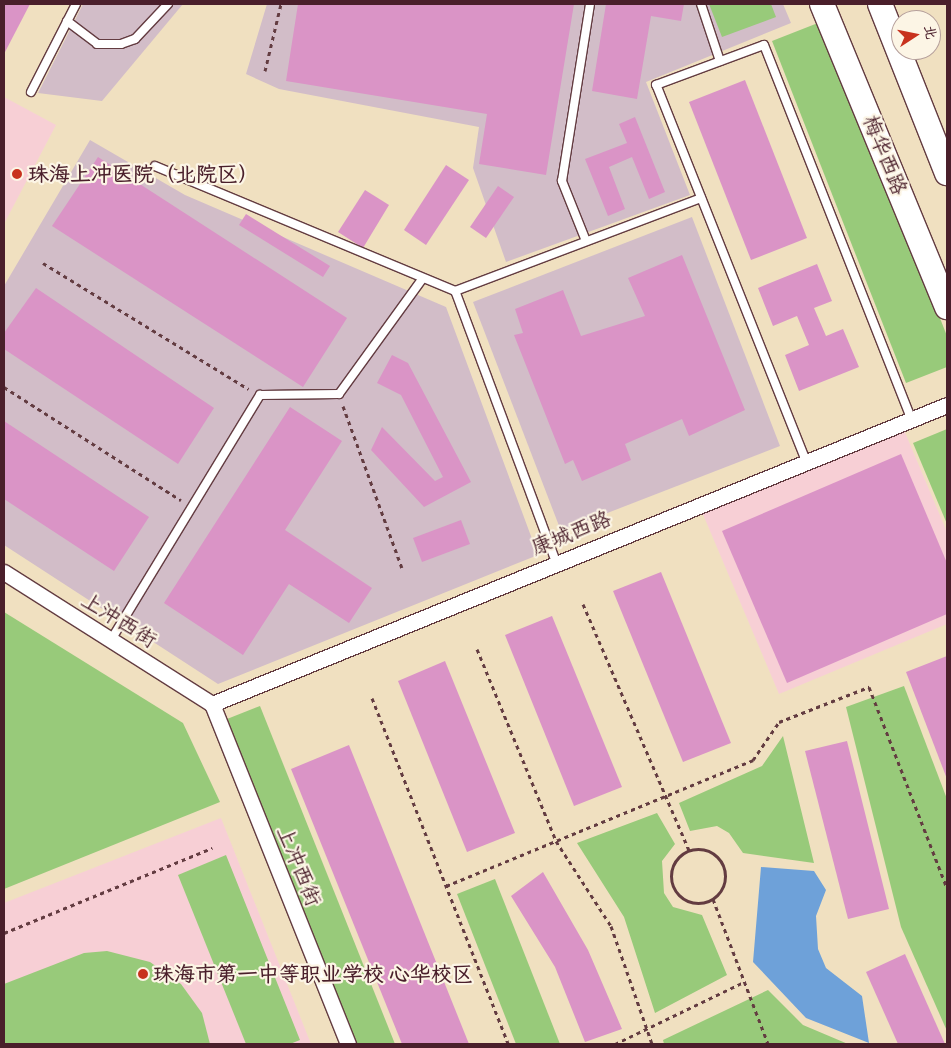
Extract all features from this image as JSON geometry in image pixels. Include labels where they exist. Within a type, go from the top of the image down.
[{"type":"main road","name":"梅华西路","points":[[822,4],[947,307]]},
{"type":"main road","points":[[880,4],[947,173]]},
{"type":"street","name":"康城西路","points":[[212,704],[556,562],[947,405]]},
{"type":"street","name":"上沖西街","points":[[4,572],[212,704]]},
{"type":"street","name":"上冲西街","points":[[212,704],[348,1044]]},
{"type":"lane","points":[[31,92],[76,4]]},
{"type":"lane","points":[[67,21],[97,44],[121,44],[135,39],[168,4]]},
{"type":"lane","points":[[586,241],[562,180],[590,4]]},
{"type":"lane","points":[[701,4],[720,61]]},
{"type":"lane","points":[[806,461],[656,85],[764,45],[911,420]]},
{"type":"lane","points":[[155,166],[455,290],[701,198]]},
{"type":"lane","points":[[111,640],[260,395],[339,394],[424,278]]},
{"type":"lane","points":[[455,290],[556,562]]},
{"type":"path","points":[[265,71],[281,4]]},
{"type":"path","points":[[42,263],[260,395]]},
{"type":"path","points":[[4,387],[192,507]]},
{"type":"path","points":[[339,394],[402,568]]},
{"type":"path","points":[[583,604],[662,797],[689,850]]},
{"type":"path","points":[[477,650],[556,841],[611,926],[652,1044]]},
{"type":"path","points":[[446,886],[753,760],[779,722],[869,687],[947,888]]},
{"type":"path","points":[[372,698],[508,1044]]},
{"type":"path","points":[[4,933],[212,848]]},
{"type":"path","points":[[689,850],[707,850],[721,861],[724,886],[713,899],[687,901],[674,888],[672,870],[689,850]]},
{"type":"path","points":[[713,899],[768,1044]]},
{"type":"path","points":[[615,1044],[647,1031],[744,982]]},
{"type":"shaded area","points":[[83,4],[183,4],[102,101],[38,93]]},
{"type":"shaded area","points":[[267,4],[783,4],[791,23],[646,82],[690,195],[506,262],[473,168],[479,127],[279,89],[246,74]]},
{"type":"shaded area","name":"珠海上冲医院（北院区）","points":[[4,97],[56,125],[4,224]]},
{"type":"shaded area","points":[[90,140],[185,195],[446,307],[538,555],[218,684],[4,545],[4,286]]},
{"type":"shaded area","points":[[692,217],[780,446],[561,531],[473,302]]},
{"type":"shaded area","points":[[904,430],[947,532],[947,624],[779,694],[702,512]]},
{"type":"shaded area","name":"珠海市第一中等职业学校 心华校区","points":[[221,818],[311,1044],[4,1044],[4,903]]},
{"type":"green space","points":[[709,4],[771,4],[776,17],[722,37]]},
{"type":"green space","points":[[823,21],[947,336],[947,367],[906,383],[772,41]]},
{"type":"green space","points":[[947,429],[947,524],[913,443]]},
{"type":"green space","points":[[4,612],[183,723],[220,802],[4,889]]},
{"type":"green space","points":[[904,686],[947,799],[947,1031],[901,927],[846,707]]},
{"type":"green space","points":[[260,706],[395,1044],[356,1044],[227,719]]},
{"type":"green space","points":[[783,736],[814,863],[743,853],[729,833],[717,826],[690,831],[679,803],[762,766]]},
{"type":"green space","points":[[657,813],[675,844],[662,861],[664,893],[673,907],[702,915],[727,975],[655,1013],[624,917],[577,843]]},
{"type":"green space","points":[[226,855],[300,1040],[290,1044],[246,1044],[178,875]]},
{"type":"green space","points":[[495,879],[560,1044],[516,1044],[457,894]]},
{"type":"green space","points":[[107,951],[150,962],[181,984],[202,1013],[210,1044],[4,1044],[4,984],[84,953]]},
{"type":"green space","points":[[768,990],[803,1025],[848,1044],[664,1044],[663,1040]]},
{"type":"water","points":[[761,867],[814,871],[826,890],[816,916],[818,949],[826,968],[862,996],[869,1043],[806,1018],[753,962]]},
{"type":"building","points":[[4,4],[30,4],[4,54]]},
{"type":"building","points":[[298,4],[574,4],[546,175],[479,164],[487,114],[286,81]]},
{"type":"building","points":[[606,4],[684,4],[681,21],[651,16],[637,99],[592,91]]},
{"type":"building","points":[[745,80],[807,238],[751,260],[689,102]]},
{"type":"building","points":[[635,117],[665,192],[649,199],[632,157],[609,167],[625,209],[608,216],[585,159],[627,143],[619,124]]},
{"type":"building","points":[[98,157],[347,318],[303,387],[52,226]]},
{"type":"building","points":[[446,165],[469,180],[426,245],[404,230]]},
{"type":"building","points":[[498,186],[514,197],[486,238],[470,227]]},
{"type":"building","points":[[365,190],[389,205],[363,248],[338,232]]},
{"type":"building","points":[[246,214],[330,266],[323,277],[239,225]]},
{"type":"building","points":[[682,255],[745,410],[689,436],[682,419],[625,444],[631,460],[582,481],[573,460],[565,464],[514,335],[523,333],[515,309],[563,290],[581,336],[645,316],[628,278]]},
{"type":"building","points":[[817,264],[832,301],[814,308],[826,336],[843,329],[859,367],[799,391],[785,355],[809,345],[797,316],[773,326],[758,288]]},
{"type":"building","points":[[36,288],[214,408],[178,464],[4,349],[4,333]]},
{"type":"building","points":[[392,355],[408,363],[471,482],[424,507],[371,450],[382,427],[435,481],[443,477],[401,395],[377,383]]},
{"type":"building","points":[[290,407],[342,441],[285,530],[372,588],[349,623],[289,584],[243,655],[164,603]]},
{"type":"building","points":[[4,421],[149,517],[114,571],[4,499]]},
{"type":"building","points":[[901,454],[947,563],[947,614],[787,683],[722,531]]},
{"type":"building","points":[[461,520],[470,544],[422,562],[413,538]]},
{"type":"building","points":[[661,572],[731,743],[683,762],[613,591]]},
{"type":"building","points":[[552,616],[622,787],[574,806],[505,635]]},
{"type":"building","points":[[947,656],[947,779],[906,672]]},
{"type":"building","points":[[445,661],[515,833],[467,852],[398,681]]},
{"type":"building","points":[[847,741],[889,909],[848,919],[805,751]]},
{"type":"building","points":[[349,745],[469,1044],[402,1044],[291,769]]},
{"type":"building","points":[[543,872],[588,950],[622,1029],[585,1042],[555,967],[511,896]]},
{"type":"building","points":[[905,954],[945,1044],[898,1044],[866,972]]},
{"type":"place","name":"珠海上冲医院（北院区）","points":[[17,174]]},
{"type":"place","name":"珠海市第一中等职业学校 心华校区","points":[[143,974]]}]
